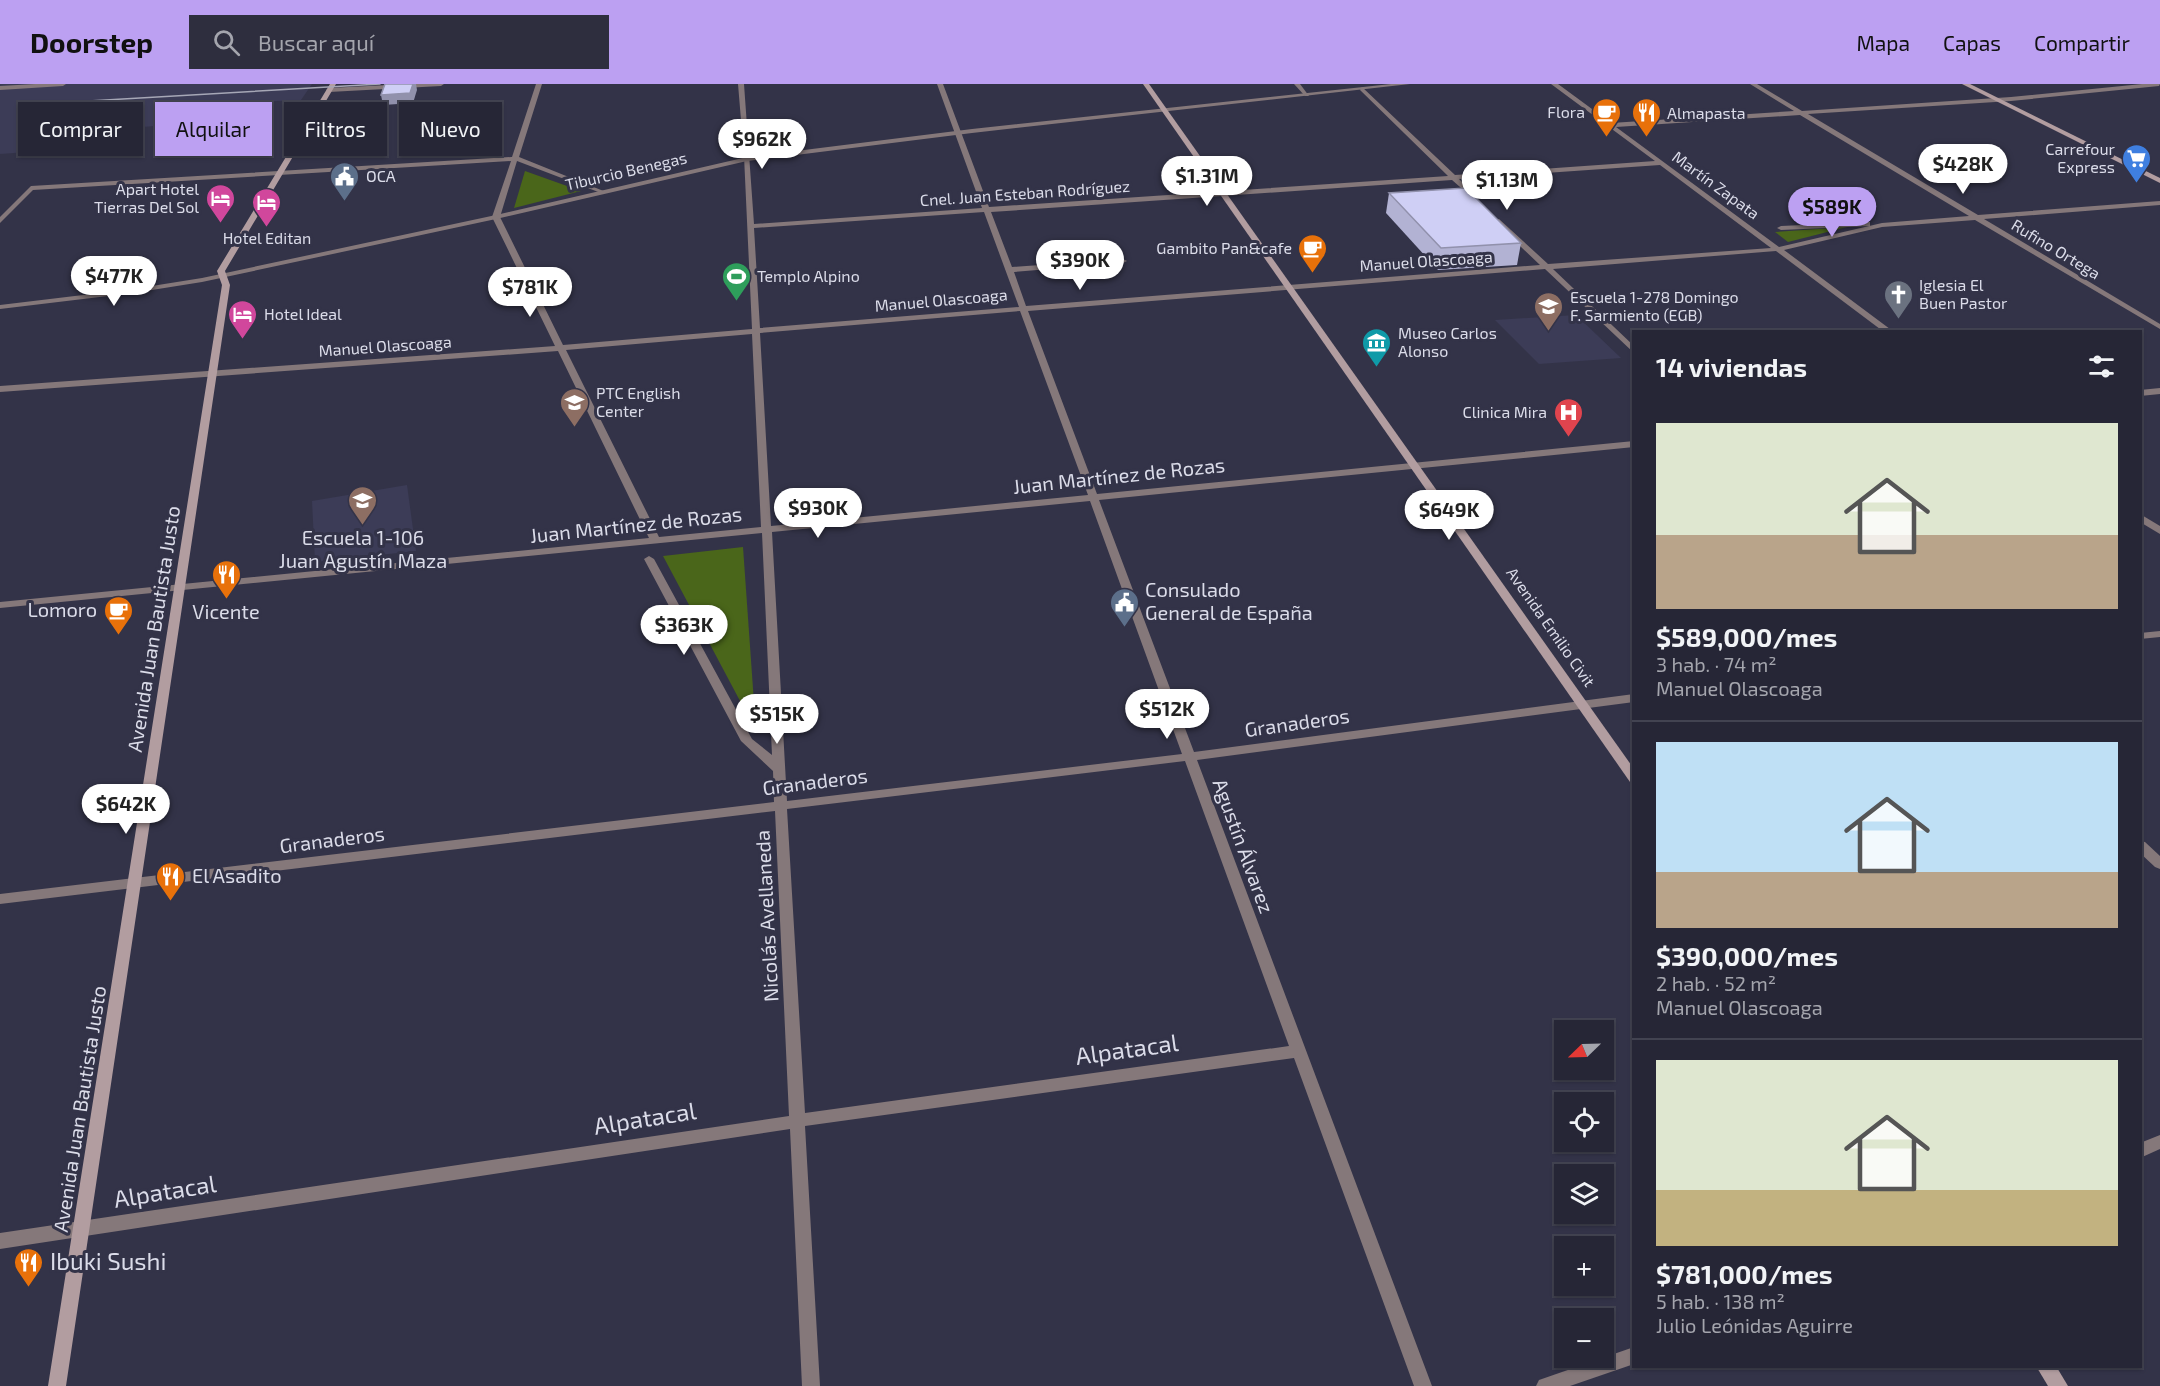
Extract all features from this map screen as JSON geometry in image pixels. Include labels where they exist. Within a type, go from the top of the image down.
[{"type":"main road","name":"Avenida Emilio Civit","points":[[1146,84],[1632,776]]},
{"type":"main road","points":[[1965,84],[2160,181]]},
{"type":"main road","name":"Avenida Juan Bautista Justo","points":[[57,1386],[226,285],[222,267],[331,86]]},
{"type":"main road","points":[[2046,1368],[2059,1386]]},
{"type":"street","points":[[0,88],[63,84]]},
{"type":"street","points":[[331,86],[441,84]]},
{"type":"street","points":[[539,84],[496,217],[656,541]]},
{"type":"street","name":"Nicolás Avellaneda","points":[[741,84],[751,226],[811,1386]]},
{"type":"street","name":"Agustín Álvarez","points":[[940,84],[1423,1386]]},
{"type":"street","points":[[1297,84],[1307,95]]},
{"type":"street","name":"Tiburcio Benegas","points":[[0,307],[124,293],[223,276],[496,217],[747,159],[958,132],[1407,84]]},
{"type":"street","name":"Martín Zapata","points":[[1554,84],[1887,330]]},
{"type":"street","name":"Rufino Ortega","points":[[1753,84],[2160,327]]},
{"type":"street","points":[[2102,84],[2116,89]]},
{"type":"street","points":[[1610,125],[1997,100],[2159,84]]},
{"type":"street","points":[[1362,89],[1479,202]]},
{"type":"street","points":[[0,221],[31,188],[514,159],[530,163],[603,192]]},
{"type":"street","name":"Cnel. Juan Esteban Rodríguez","points":[[751,226],[1661,163]]},
{"type":"street","name":"Manuel Olascoaga","points":[[1781,228],[1854,224],[1882,225],[2160,203]]},
{"type":"street","points":[[1496,218],[1632,349]]},
{"type":"street","name":"Manuel Olascoaga","points":[[0,389],[559,348],[1288,286],[1778,249],[1882,225]]},
{"type":"street","points":[[1009,270],[1123,261]]},
{"type":"street","points":[[2142,393],[2160,391]]},
{"type":"street","name":"Juan Martínez de Rozas","points":[[0,605],[1632,444]]},
{"type":"street","points":[[2142,518],[2160,531]]},
{"type":"street","points":[[649,558],[746,739],[759,754],[772,760],[779,770]]},
{"type":"street","points":[[2142,636],[2160,634]]},
{"type":"street","name":"Granaderos","points":[[0,899],[1190,757],[1632,698]]},
{"type":"street","points":[[746,739],[755,744],[765,745],[773,742],[777,733]]},
{"type":"street","points":[[2142,847],[2160,864]]},
{"type":"street","name":"Alpatacal","points":[[0,1241],[797,1121],[1298,1051]]},
{"type":"street","points":[[2142,1150],[2160,1142]]},
{"type":"street","points":[[1545,1386],[1632,1356]]},
{"type":"shaded area","points":[[0,84],[312,84],[301,100],[155,102],[155,126],[143,127],[143,102],[18,102],[18,153],[0,154]]},
{"type":"shaded area","name":"Escuela 1-278 Domingo F. Sarmiento (EGB)","points":[[1576,315],[1621,358],[1539,364],[1495,320]]},
{"type":"shaded area","name":"Escuela 1-106 Juan Agustín Maza","points":[[407,485],[416,551],[315,562],[312,501]]},
{"type":"green space","points":[[525,171],[581,191],[514,208]]},
{"type":"green space","points":[[1847,227],[1788,242],[1775,232]]},
{"type":"green space","points":[[743,547],[756,731],[663,556]]},
{"type":"building","points":[[385,84],[413,84],[410,93],[381,95]]},
{"type":"building","points":[[1466,188],[1521,243],[1441,248],[1389,193]]},
{"type":"tram line","points":[[71,102],[380,84]]},
{"type":"place","name":"Flora","points":[[1606,138]]},
{"type":"place","name":"Almapasta","points":[[1646,138]]},
{"type":"place","name":"Carrefour Express","points":[[2136,184]]},
{"type":"place","name":"OCA","points":[[345,202]]},
{"type":"place","name":"Apart Hotel Tierras Del Sol","points":[[220,224]]},
{"type":"place","name":"Hotel Editan","points":[[267,228]]},
{"type":"place","name":"Gambito Pan&cafe","points":[[1313,274]]},
{"type":"place","name":"Templo Alpino","points":[[736,302]]},
{"type":"place","name":"Iglesia El Buen Pastor","points":[[1898,320]]},
{"type":"place","name":"Escuela 1-278 Domingo F. Sarmiento (EGB)","points":[[1549,332]]},
{"type":"place","name":"Hotel Ideal","points":[[243,340]]},
{"type":"place","name":"Museo Carlos Alonso","points":[[1377,368]]},
{"type":"place","name":"PTC English Center","points":[[575,428]]},
{"type":"place","name":"Clinica Mira","points":[[1568,438]]},
{"type":"place","name":"Escuela 1-106 Juan Agustín Maza","points":[[363,526]]},
{"type":"place","name":"Vicente","points":[[226,600]]},
{"type":"place","name":"Consulado General de España","points":[[1124,628]]},
{"type":"place","name":"Lomoro","points":[[118,636]]},
{"type":"place","name":"El Asadito","points":[[171,902]]},
{"type":"place","name":"Ibuki Sushi","points":[[29,1288]]}]
